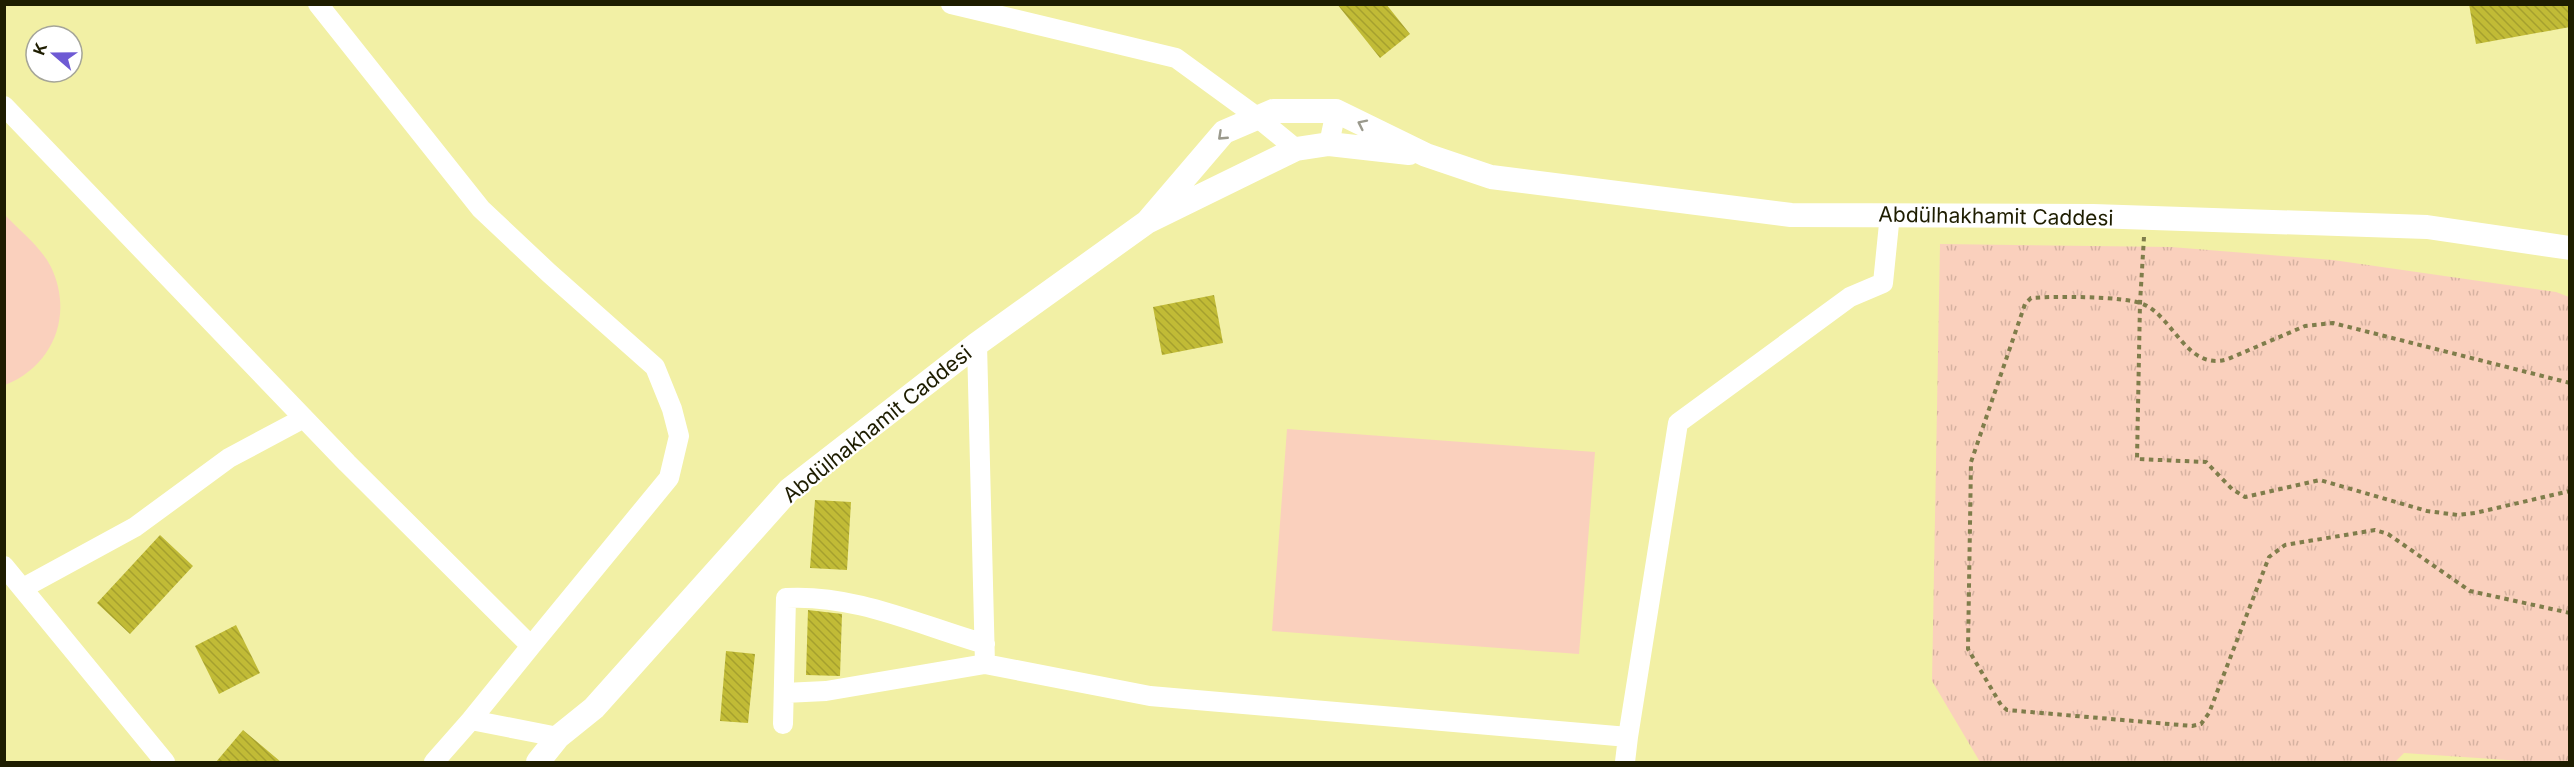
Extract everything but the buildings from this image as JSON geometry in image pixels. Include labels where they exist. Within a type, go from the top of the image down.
[{"type":"main road","name":"Abdülhakhamit Caddesi","points":[[1147,222],[1224,132],[1273,111],[1336,111],[1426,155],[1491,177],[1791,215],[2093,216],[2427,227],[2570,248]]},
{"type":"main road","name":"Abdülhakhamit Caddesi","points":[[538,762],[558,737],[594,708],[789,490],[977,344],[1147,222],[1296,148],[1329,144],[1426,155]]},
{"type":"street","points":[[318,4],[481,209],[549,273],[656,367],[672,409],[679,436],[669,478],[434,762]]},
{"type":"street","points":[[951,4],[1176,58],[1296,148]]},
{"type":"street","points":[[4,106],[304,418],[531,646]]},
{"type":"street","points":[[1329,144],[1336,111]]},
{"type":"street","points":[[1625,762],[1678,423],[1850,297],[1882,283],[1890,214]]},
{"type":"street","points":[[977,344],[985,664]]},
{"type":"street","points":[[23,588],[135,527],[229,458],[304,418]]},
{"type":"street","points":[[4,566],[165,762]]},
{"type":"street","points":[[783,724],[786,598],[819,598],[850,602],[984,644]]},
{"type":"street","points":[[784,693],[826,691],[985,664],[1149,696],[1628,736]]},
{"type":"street","points":[[471,720],[558,737]]},
{"type":"path","points":[[2145,229],[2140,303],[2137,459],[2206,462],[2232,489],[2245,497],[2320,480],[2444,515],[2475,513],[2570,491]]},
{"type":"path","points":[[2570,383],[2333,323],[2305,326],[2216,362],[2194,354],[2151,309],[2140,303],[2080,298],[2040,297],[2028,300],[1972,458],[1968,649],[1995,696],[2007,710],[2192,726],[2201,724],[2209,713],[2269,557],[2285,545],[2375,530],[2388,534],[2470,591],[2570,613]]},
{"type":"green space","points":[[5,215],[47,260],[58,285],[60,303],[55,337],[47,352],[22,376],[5,385]]},
{"type":"green space","points":[[1940,244],[2171,247],[2333,260],[2556,292],[2569,297],[2569,762],[2404,753],[2395,762],[1980,762],[1932,681]]},
{"type":"green space","points":[[1287,429],[1595,452],[1579,654],[1272,631]]}]
